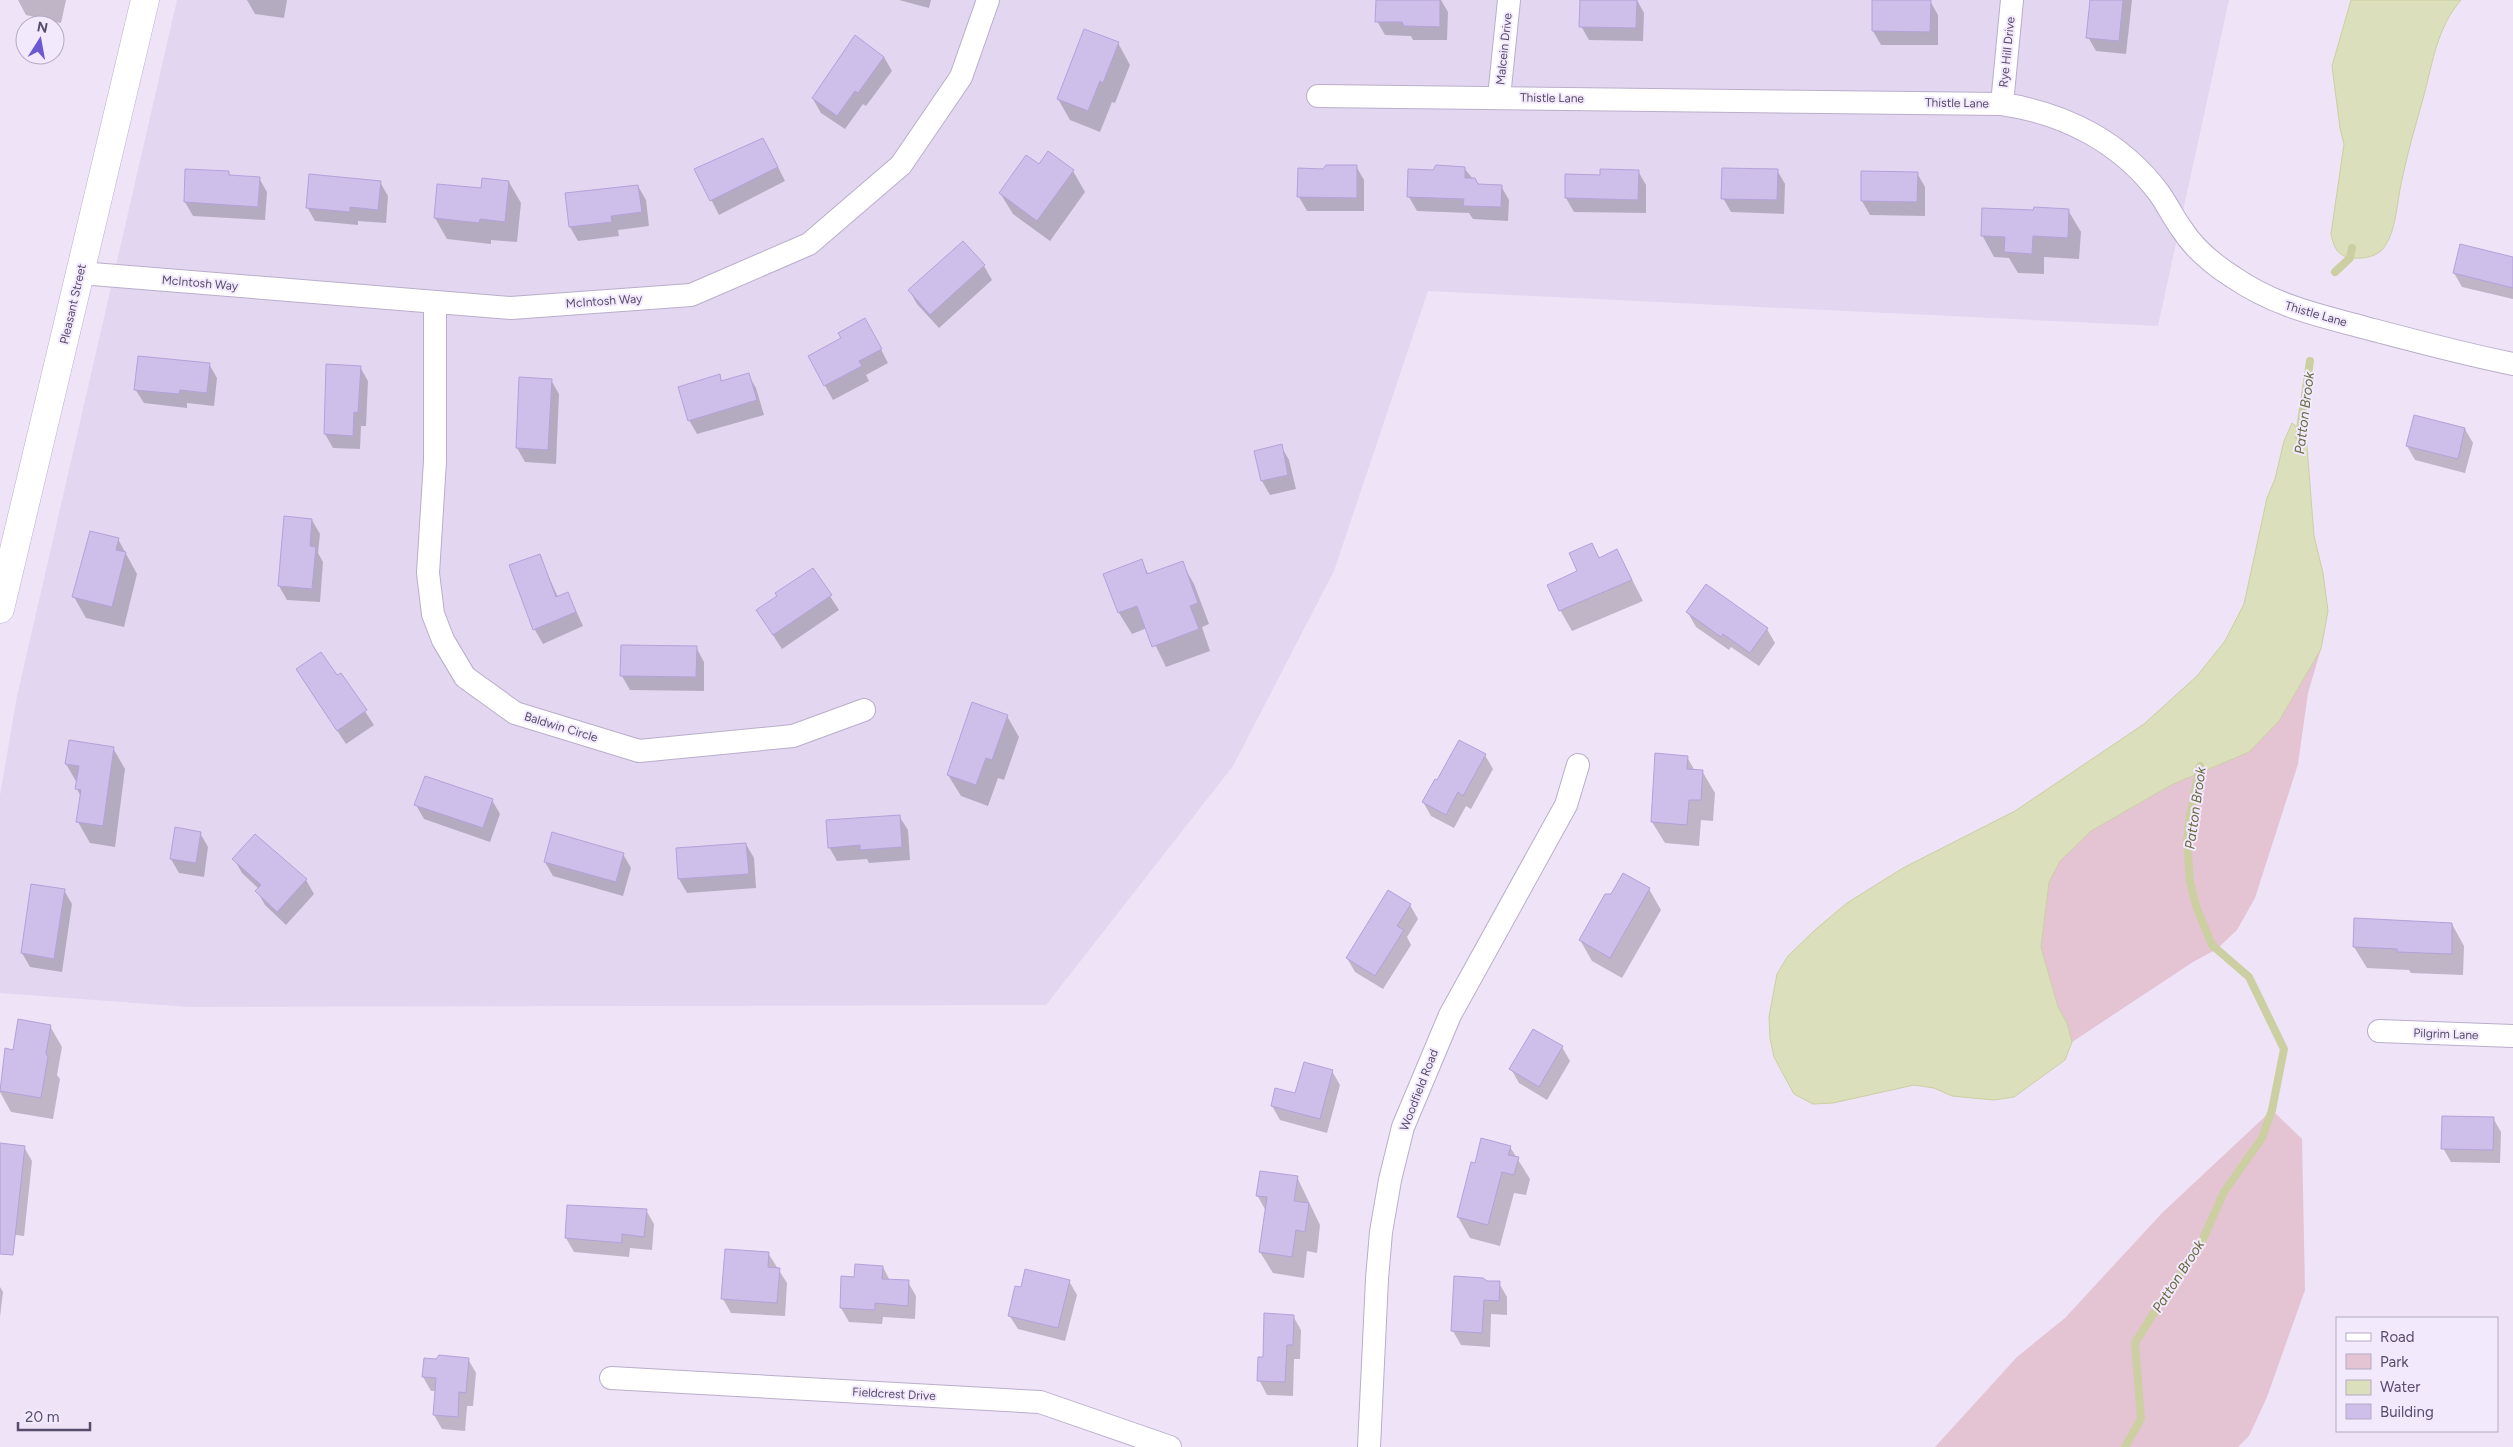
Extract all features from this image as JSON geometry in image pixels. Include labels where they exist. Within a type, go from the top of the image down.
[{"type":"street","name":"Pleasant Street","points":[[0,609],[145,0]]},
{"type":"street","name":"McIntosh Way","points":[[80,273],[511,308],[690,295],[809,244],[901,165],[961,77],[988,0]]},
{"type":"street","name":"Malcein Drive","points":[[1499,97],[1509,0]]},
{"type":"street","name":"Rye Hill Drive","points":[[2002,104],[2012,0]]},
{"type":"street","name":"Thistle Lane","points":[[1318,96],[2002,104],[2033,109],[2068,122],[2104,140],[2134,165],[2158,193],[2182,230],[2205,256],[2257,293],[2288,307],[2454,352],[2513,364]]},
{"type":"street","name":"Baldwin Circle","points":[[435,302],[435,461],[428,573],[433,614],[443,640],[464,677],[515,713],[639,751],[793,736],[864,710]]},
{"type":"street","name":"Woodfield Road","points":[[1369,1447],[1377,1279],[1390,1180],[1403,1127],[1450,1015],[1566,805],[1578,765]]},
{"type":"street","name":"Pilgrim Lane","points":[[2379,1031],[2513,1036]]},
{"type":"street","name":"Fieldcrest Drive","points":[[611,1378],[1040,1402],[1170,1447]]},
{"type":"shaded area","points":[[177,0],[2229,0],[2158,326],[1428,291],[1334,571],[1233,766],[1046,1005],[189,1007],[0,993],[0,795],[17,696]]},
{"type":"green space","points":[[2321,649],[2308,693],[2298,764],[2255,898],[2237,930],[2217,949],[2193,962],[2072,1042],[2067,1023],[2058,1007],[2041,947],[2049,882],[2060,861],[2091,831],[2171,785],[2249,752],[2279,721]]},
{"type":"green space","points":[[2272,1110],[2302,1139],[2305,1290],[2267,1397],[2249,1436],[2238,1447],[1935,1447],[2017,1357],[2065,1318],[2162,1213]]},
{"type":"water","points":[[2351,0],[2461,0],[2446,22],[2437,45],[2406,162],[2389,240],[2382,250],[2373,256],[2357,258],[2340,254],[2334,245],[2331,234],[2344,144],[2340,128],[2332,66]]},
{"type":"water","points":[[2292,423],[2306,434],[2314,536],[2323,573],[2328,611],[2321,649],[2279,721],[2249,752],[2171,785],[2091,831],[2060,861],[2049,882],[2041,947],[2058,1007],[2067,1023],[2072,1042],[2065,1060],[2014,1097],[1994,1100],[1952,1096],[1934,1088],[1914,1085],[1833,1103],[1813,1104],[1794,1094],[1774,1057],[1770,1038],[1769,1017],[1777,974],[1788,956],[1847,903],[1903,868],[2015,811],[2144,724],[2197,676],[2225,641],[2244,604],[2267,498],[2275,479],[2284,441]]},
{"type":"building","points":[[1376,0],[1440,0],[1440,27],[1404,26],[1402,22],[1375,22]]},
{"type":"building","points":[[1580,0],[1637,0],[1636,28],[1579,27]]},
{"type":"building","points":[[1872,0],[1931,0],[1930,32],[1872,31]]},
{"type":"building","points":[[2090,0],[2123,0],[2119,41],[2086,38]]},
{"type":"building","points":[[1084,29],[1119,42],[1103,83],[1100,81],[1088,111],[1057,99]]},
{"type":"building","points":[[855,35],[884,57],[858,93],[855,91],[837,116],[812,98]]},
{"type":"building","points":[[763,138],[778,167],[710,201],[694,169]]},
{"type":"building","points":[[1048,151],[1074,170],[1037,221],[999,193],[1026,155],[1039,164]]},
{"type":"building","points":[[1326,165],[1357,165],[1357,198],[1297,197],[1298,168],[1323,169]]},
{"type":"building","points":[[1436,165],[1465,167],[1465,178],[1475,178],[1478,184],[1502,185],[1501,207],[1463,206],[1464,199],[1407,197],[1408,169],[1433,170]]},
{"type":"building","points":[[1722,168],[1778,169],[1777,200],[1721,199]]},
{"type":"building","points":[[185,169],[229,171],[229,175],[260,177],[258,207],[184,202]]},
{"type":"building","points":[[1600,169],[1639,170],[1638,200],[1565,198],[1565,174],[1600,175]]},
{"type":"building","points":[[1861,171],[1918,172],[1917,202],[1861,201]]},
{"type":"building","points":[[309,174],[381,181],[378,210],[350,207],[350,212],[306,208]]},
{"type":"building","points":[[482,178],[509,181],[505,222],[480,219],[479,223],[434,218],[437,184],[481,188]]},
{"type":"building","points":[[638,185],[642,212],[611,216],[612,222],[569,227],[565,193]]},
{"type":"building","points":[[2034,207],[2069,209],[2068,238],[2033,236],[2032,254],[2004,252],[2005,237],[1981,236],[1982,208],[2033,210]]},
{"type":"building","points":[[963,241],[985,265],[930,315],[908,290]]},
{"type":"building","points":[[2460,244],[2513,257],[2513,288],[2453,273]]},
{"type":"building","points":[[865,318],[882,349],[859,361],[862,366],[824,386],[808,356],[841,338],[838,333]]},
{"type":"building","points":[[138,356],[210,363],[207,393],[180,390],[179,394],[134,390]]},
{"type":"building","points":[[326,364],[361,366],[358,413],[354,412],[353,436],[324,434]]},
{"type":"building","points":[[749,373],[757,400],[688,421],[678,387],[720,374],[721,381]]},
{"type":"building","points":[[519,377],[552,379],[548,450],[516,448]]},
{"type":"building","points":[[2414,415],[2465,428],[2458,459],[2406,446]]},
{"type":"building","points":[[1282,444],[1288,475],[1261,481],[1254,451]]},
{"type":"building","points":[[284,516],[312,519],[310,546],[316,547],[312,589],[278,586]]},
{"type":"building","points":[[90,531],[119,538],[116,550],[126,552],[112,607],[72,597]]},
{"type":"building","points":[[1592,543],[1599,558],[1617,549],[1632,580],[1559,611],[1547,585],[1577,571],[1569,553]]},
{"type":"building","points":[[540,554],[556,597],[568,592],[576,612],[533,630],[509,565]]},
{"type":"building","points":[[1142,559],[1147,574],[1183,561],[1198,603],[1190,606],[1199,629],[1152,647],[1137,606],[1118,613],[1103,574]]},
{"type":"building","points":[[813,568],[832,595],[773,635],[756,610],[777,596],[775,593]]},
{"type":"building","points":[[1706,584],[1768,628],[1750,653],[1723,634],[1721,637],[1686,612]]},
{"type":"building","points":[[621,645],[697,646],[696,677],[620,676]]},
{"type":"building","points":[[321,652],[337,675],[341,673],[367,710],[337,731],[296,669]]},
{"type":"building","points":[[972,702],[1008,715],[992,760],[986,758],[976,785],[947,775]]},
{"type":"building","points":[[69,740],[114,747],[103,826],[76,822],[81,790],[75,789],[79,766],[65,764]]},
{"type":"building","points":[[1459,740],[1486,754],[1463,796],[1458,792],[1446,815],[1422,802],[1435,779],[1437,780]]},
{"type":"building","points":[[1655,753],[1688,756],[1687,769],[1703,770],[1701,800],[1689,800],[1687,825],[1651,822]]},
{"type":"building","points":[[425,776],[493,799],[483,828],[414,805]]},
{"type":"building","points":[[900,815],[902,847],[860,850],[860,845],[828,848],[826,820]]},
{"type":"building","points":[[175,827],[201,832],[196,863],[170,859]]},
{"type":"building","points":[[552,832],[624,853],[616,882],[544,862]]},
{"type":"building","points":[[255,834],[307,879],[277,912],[255,891],[261,885],[232,859]]},
{"type":"building","points":[[746,843],[749,874],[678,879],[676,848]]},
{"type":"building","points":[[1623,873],[1650,888],[1610,958],[1579,940],[1605,894],[1611,894]]},
{"type":"building","points":[[31,884],[65,889],[54,959],[21,953]]},
{"type":"building","points":[[1388,890],[1411,904],[1397,926],[1404,930],[1375,976],[1346,958]]},
{"type":"building","points":[[2354,918],[2452,923],[2452,954],[2397,952],[2397,949],[2353,947]]},
{"type":"building","points":[[18,1019],[51,1025],[41,1098],[0,1091],[5,1048],[13,1050]]},
{"type":"building","points":[[1533,1029],[1563,1046],[1539,1087],[1509,1069]]},
{"type":"building","points":[[1304,1062],[1333,1070],[1320,1119],[1271,1106],[1275,1088],[1295,1093]]},
{"type":"building","points":[[2442,1116],[2494,1117],[2493,1150],[2441,1149]]},
{"type":"building","points":[[1481,1138],[1511,1146],[1508,1155],[1519,1157],[1514,1175],[1502,1172],[1488,1225],[1457,1217],[1471,1162],[1475,1163]]},
{"type":"building","points":[[0,1143],[25,1146],[13,1255],[0,1254]]},
{"type":"building","points":[[1260,1171],[1298,1176],[1294,1201],[1309,1203],[1305,1232],[1296,1230],[1292,1257],[1259,1252],[1267,1197],[1256,1196]]},
{"type":"building","points":[[567,1205],[647,1209],[644,1237],[622,1234],[622,1243],[565,1238]]},
{"type":"building","points":[[725,1249],[769,1252],[768,1267],[780,1268],[777,1303],[721,1299]]},
{"type":"building","points":[[855,1264],[883,1266],[882,1279],[909,1280],[908,1306],[875,1303],[875,1310],[840,1308],[841,1276],[854,1277]]},
{"type":"building","points":[[1025,1269],[1070,1280],[1058,1328],[1008,1316],[1015,1286],[1021,1287]]},
{"type":"building","points":[[1454,1276],[1500,1281],[1499,1301],[1484,1300],[1482,1333],[1451,1331]]},
{"type":"building","points":[[1264,1313],[1294,1315],[1293,1345],[1287,1345],[1285,1382],[1257,1381],[1258,1357],[1263,1357]]},
{"type":"building","points":[[439,1355],[469,1358],[466,1393],[459,1392],[458,1417],[433,1415],[436,1378],[422,1377],[424,1358],[436,1359]]},
{"type":"waterway","name":"Patton Brook","points":[[2335,272],[2350,258],[2352,248]]},
{"type":"waterway","name":"Patton Brook","points":[[2299,436],[2310,361]]},
{"type":"waterway","name":"Patton Brook","points":[[2125,1447],[2141,1419],[2135,1343],[2167,1292],[2199,1248],[2224,1192],[2262,1138],[2272,1110],[2284,1049],[2249,977],[2212,945],[2196,906],[2190,881],[2187,841],[2200,766]]}]
